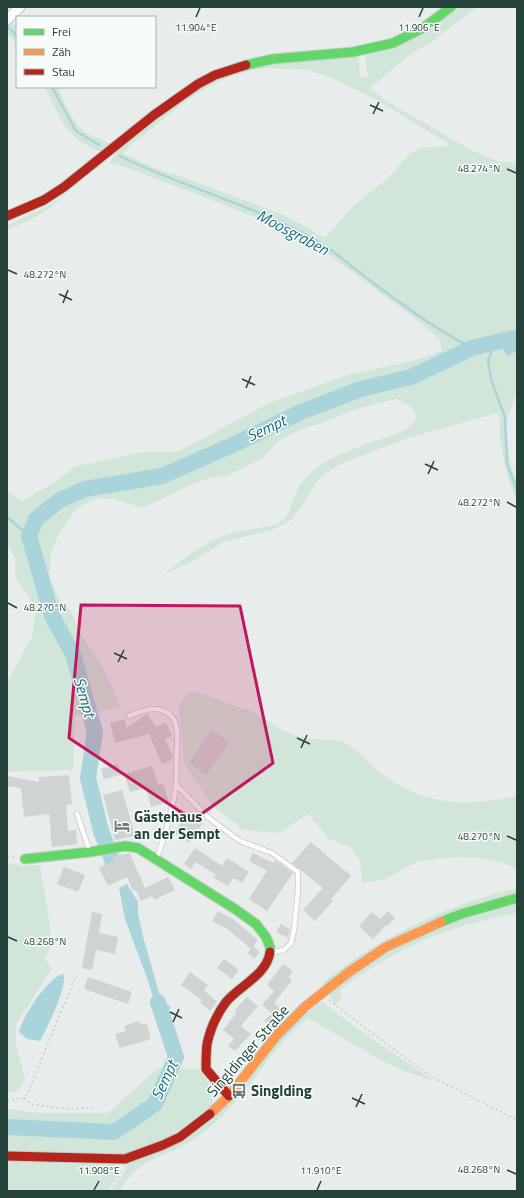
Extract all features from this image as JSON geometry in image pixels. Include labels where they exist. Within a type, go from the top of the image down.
[{"type":"street","points":[[7,19],[20,7]]},
{"type":"street","points":[[7,216],[44,200],[64,187],[160,111],[198,84],[215,75],[250,64],[273,59],[353,52],[393,43],[424,28],[451,7]]},
{"type":"street","points":[[25,859],[90,852],[125,846],[138,848],[157,858],[256,924],[266,937],[270,946],[270,953],[267,962],[261,970],[227,1001],[216,1018],[207,1044],[206,1069],[228,1096]]},
{"type":"street","name":"Singldinger Straße","points":[[7,1156],[125,1159],[180,1137],[198,1124],[228,1096],[277,1035],[291,1020],[306,1006],[349,972],[386,947],[441,922],[461,914],[517,898]]},
{"type":"lane","points":[[129,716],[146,709],[155,708],[170,714],[175,721],[177,733],[176,785],[166,832],[157,858]]},
{"type":"lane","points":[[176,785],[210,820],[240,841],[272,853],[298,872],[298,890],[294,930],[291,943],[284,950],[270,953]]},
{"type":"lane","points":[[78,814],[90,852]]},
{"type":"path","points":[[7,1101],[24,1098],[28,1092],[75,978]]},
{"type":"path","points":[[328,999],[430,1076],[517,1120]]},
{"type":"path","points":[[24,1098],[31,1104],[66,1109],[93,1108]]},
{"type":"path","points":[[110,1191],[119,1176],[125,1159]]},
{"type":"highlighted area","points":[[81,605],[240,606],[273,763],[193,820],[69,738]]},
{"type":"green space","points":[[25,7],[28,7],[12,21],[16,27],[16,42],[7,33],[7,23]]},
{"type":"green space","points":[[459,7],[477,7],[433,41],[408,56],[370,88],[388,102],[471,150],[497,161],[517,163],[517,332],[498,340],[507,356],[517,351],[517,391],[507,419],[506,429],[510,463],[517,482],[517,502],[504,462],[500,437],[500,418],[497,413],[408,438],[340,464],[317,481],[303,504],[290,521],[272,530],[224,542],[195,560],[163,575],[188,555],[216,539],[242,530],[275,525],[280,522],[287,515],[295,494],[300,486],[314,470],[350,450],[401,432],[411,426],[416,419],[416,415],[407,404],[396,399],[353,410],[300,430],[278,441],[263,458],[226,476],[209,478],[193,484],[142,508],[115,499],[97,498],[76,509],[58,535],[50,557],[50,579],[59,599],[71,612],[83,638],[100,662],[113,688],[120,708],[75,716],[73,770],[7,772],[7,683],[30,640],[32,639],[35,612],[29,597],[15,577],[15,559],[7,542],[7,491],[22,501],[54,483],[74,467],[141,452],[177,452],[269,403],[347,375],[412,361],[442,351],[440,340],[416,319],[317,246],[250,215],[123,166],[110,163],[117,151],[199,87],[256,65],[359,56],[360,78],[368,77],[365,55],[439,23]],"holes":[[[270,68],[307,70],[332,78],[379,101],[447,143],[448,146],[420,148],[409,155],[387,179],[353,206],[325,238],[284,215],[163,171],[123,154],[133,143],[181,105],[208,87],[222,80],[253,70]]]},
{"type":"green space","points":[[45,88],[58,88],[66,106],[77,124],[90,135],[111,144],[101,152],[83,143],[69,132],[55,109]]},
{"type":"green space","points":[[64,196],[37,216],[7,230],[7,225],[39,211]]},
{"type":"green space","points":[[192,692],[249,710],[294,735],[310,739],[342,741],[355,750],[382,774],[398,785],[430,798],[446,801],[480,802],[517,796],[517,869],[506,864],[481,858],[455,857],[419,861],[383,880],[362,883],[360,861],[350,847],[329,839],[308,814],[279,833],[243,830],[211,804],[184,764],[179,706],[186,694]]},
{"type":"green space","points":[[7,863],[24,866],[40,865],[50,926],[51,947],[45,959],[52,969],[16,1024],[16,1045],[25,1078],[18,1091],[7,1093]]},
{"type":"green space","points":[[517,888],[517,894],[477,905],[327,983],[322,983],[371,948],[424,920],[468,902]]},
{"type":"green space","points":[[517,903],[517,913],[482,921],[436,935],[379,963],[348,984],[341,990],[340,993],[342,997],[335,1004],[330,997],[330,991],[393,949],[450,923]]},
{"type":"green space","points":[[322,1002],[368,1036],[434,1081],[404,1071],[384,1062],[308,1018],[297,1027],[277,1049],[241,1095],[214,1124],[187,1144],[145,1164],[133,1173],[119,1191],[112,1191],[127,1164],[171,1146],[282,1035]]},
{"type":"green space","points":[[158,1068],[198,1069],[206,1078],[212,1090],[212,1104],[210,1108],[170,1139],[126,1155],[7,1152],[7,1109],[40,1113],[108,1113]]},
{"type":"green space","points":[[7,1159],[78,1164],[114,1163],[120,1165],[117,1176],[107,1191],[7,1191]]},
{"type":"water","points":[[517,332],[517,351],[507,356],[498,339]]},
{"type":"water","points":[[127,884],[138,902],[138,914],[144,940],[160,996],[170,1007],[164,1028],[159,1025],[150,988],[125,918],[119,888]]},
{"type":"water","points":[[63,974],[63,987],[60,997],[40,1041],[27,1039],[19,1032],[25,1017],[36,998],[50,982]]},
{"type":"building","points":[[147,714],[156,727],[166,723],[172,736],[165,739],[173,757],[170,761],[162,764],[149,734],[115,743],[110,723],[125,719],[127,728]]},
{"type":"building","points":[[212,730],[229,742],[206,775],[189,763]]},
{"type":"building","points":[[118,764],[121,775],[104,779],[101,769]]},
{"type":"building","points":[[152,766],[158,784],[163,783],[169,802],[151,807],[146,788],[130,792],[124,774]]},
{"type":"building","points":[[69,775],[72,804],[66,805],[68,831],[76,830],[77,844],[52,847],[49,814],[24,817],[21,788],[7,786],[7,776],[39,782],[39,777]]},
{"type":"building","points":[[122,790],[135,836],[115,840],[103,795]]},
{"type":"building","points":[[181,809],[203,823],[189,843],[174,833],[182,822],[175,817]]},
{"type":"building","points":[[311,842],[351,876],[331,899],[333,901],[315,921],[303,910],[323,888],[292,863]]},
{"type":"building","points":[[195,848],[222,866],[227,858],[249,872],[242,883],[233,878],[228,886],[214,878],[216,875],[196,862],[191,869],[184,864]]},
{"type":"building","points":[[253,853],[273,863],[275,860],[293,873],[267,911],[249,899],[267,871],[249,861]]},
{"type":"building","points":[[130,854],[145,888],[168,877],[175,890],[154,900],[152,896],[141,901],[136,890],[133,891],[127,877],[108,886],[99,868],[115,860],[113,856]]},
{"type":"building","points":[[64,867],[85,875],[78,892],[57,884]]},
{"type":"building","points":[[218,911],[234,920],[258,940],[251,949],[226,928],[212,921]]},
{"type":"building","points":[[388,911],[395,918],[373,939],[359,926],[372,912],[380,919]]},
{"type":"building","points":[[92,912],[102,914],[99,933],[118,937],[115,954],[96,950],[92,970],[82,968]]},
{"type":"building","points":[[281,924],[290,929],[288,938],[276,932]]},
{"type":"building","points":[[253,946],[260,952],[254,959],[248,953]]},
{"type":"building","points":[[224,959],[239,970],[232,979],[217,968]]},
{"type":"building","points":[[283,964],[293,971],[288,977],[292,980],[274,1003],[284,1012],[271,1027],[264,1021],[272,1013],[262,1005],[274,991],[267,985]]},
{"type":"building","points":[[190,972],[208,985],[204,990],[217,1002],[210,1011],[200,1002],[202,1000],[181,985]]},
{"type":"building","points":[[88,977],[132,992],[128,1004],[84,989]]},
{"type":"building","points":[[247,997],[258,1006],[241,1026],[251,1034],[235,1051],[228,1046],[234,1039],[223,1030],[237,1012],[235,1010]]},
{"type":"building","points":[[139,1021],[140,1024],[147,1024],[151,1039],[120,1048],[115,1034],[126,1031],[124,1026]]},
{"type":"waterway","name":"Moosgraben","points":[[7,26],[16,35]]},
{"type":"waterway","name":"Moosgraben","points":[[53,88],[76,131],[99,145]]},
{"type":"waterway","name":"Moosgraben","points":[[120,156],[169,178],[269,217],[317,241],[416,314],[472,348]]},
{"type":"waterway","name":"Sempt","points":[[113,862],[101,831],[88,778],[95,732],[73,654],[52,616],[29,536],[36,519],[60,500],[85,489],[162,476],[237,443],[301,412],[361,389],[411,377],[472,348],[517,337]]},
{"type":"waterway","points":[[495,343],[488,360],[491,379],[505,417],[507,464],[517,490]]},
{"type":"waterway","name":"Sempt","points":[[7,517],[29,536]]},
{"type":"waterway","name":"Sempt","points":[[7,1127],[114,1132],[155,1104],[176,1057],[158,1002]]},
{"type":"traffic: fast","points":[[246,65],[273,59],[353,52],[393,43],[423,28],[451,7]]},
{"type":"traffic: fast","points":[[25,859],[90,852],[125,846],[138,848],[235,909],[256,924],[266,937],[270,947],[270,952]]},
{"type":"traffic: fast","points":[[441,922],[461,914],[517,898]]},
{"type":"traffic: slow","points":[[210,1114],[229,1096],[277,1035],[306,1006],[349,972],[386,947],[441,922]]},
{"type":"traffic: jam","points":[[7,216],[44,200],[64,187],[154,115],[198,84],[215,75],[246,65]]},
{"type":"traffic: jam","points":[[229,1096],[206,1069],[206,1050],[208,1039],[217,1017],[226,1002],[258,974],[268,960],[270,952]]},
{"type":"traffic: jam","points":[[7,1156],[125,1159],[180,1137],[210,1114]]},
{"type":"place","name":"Gästehaus an der Sempt","points":[[122,826]]},
{"type":"place","name":"Singlding","points":[[239,1091]]}]
